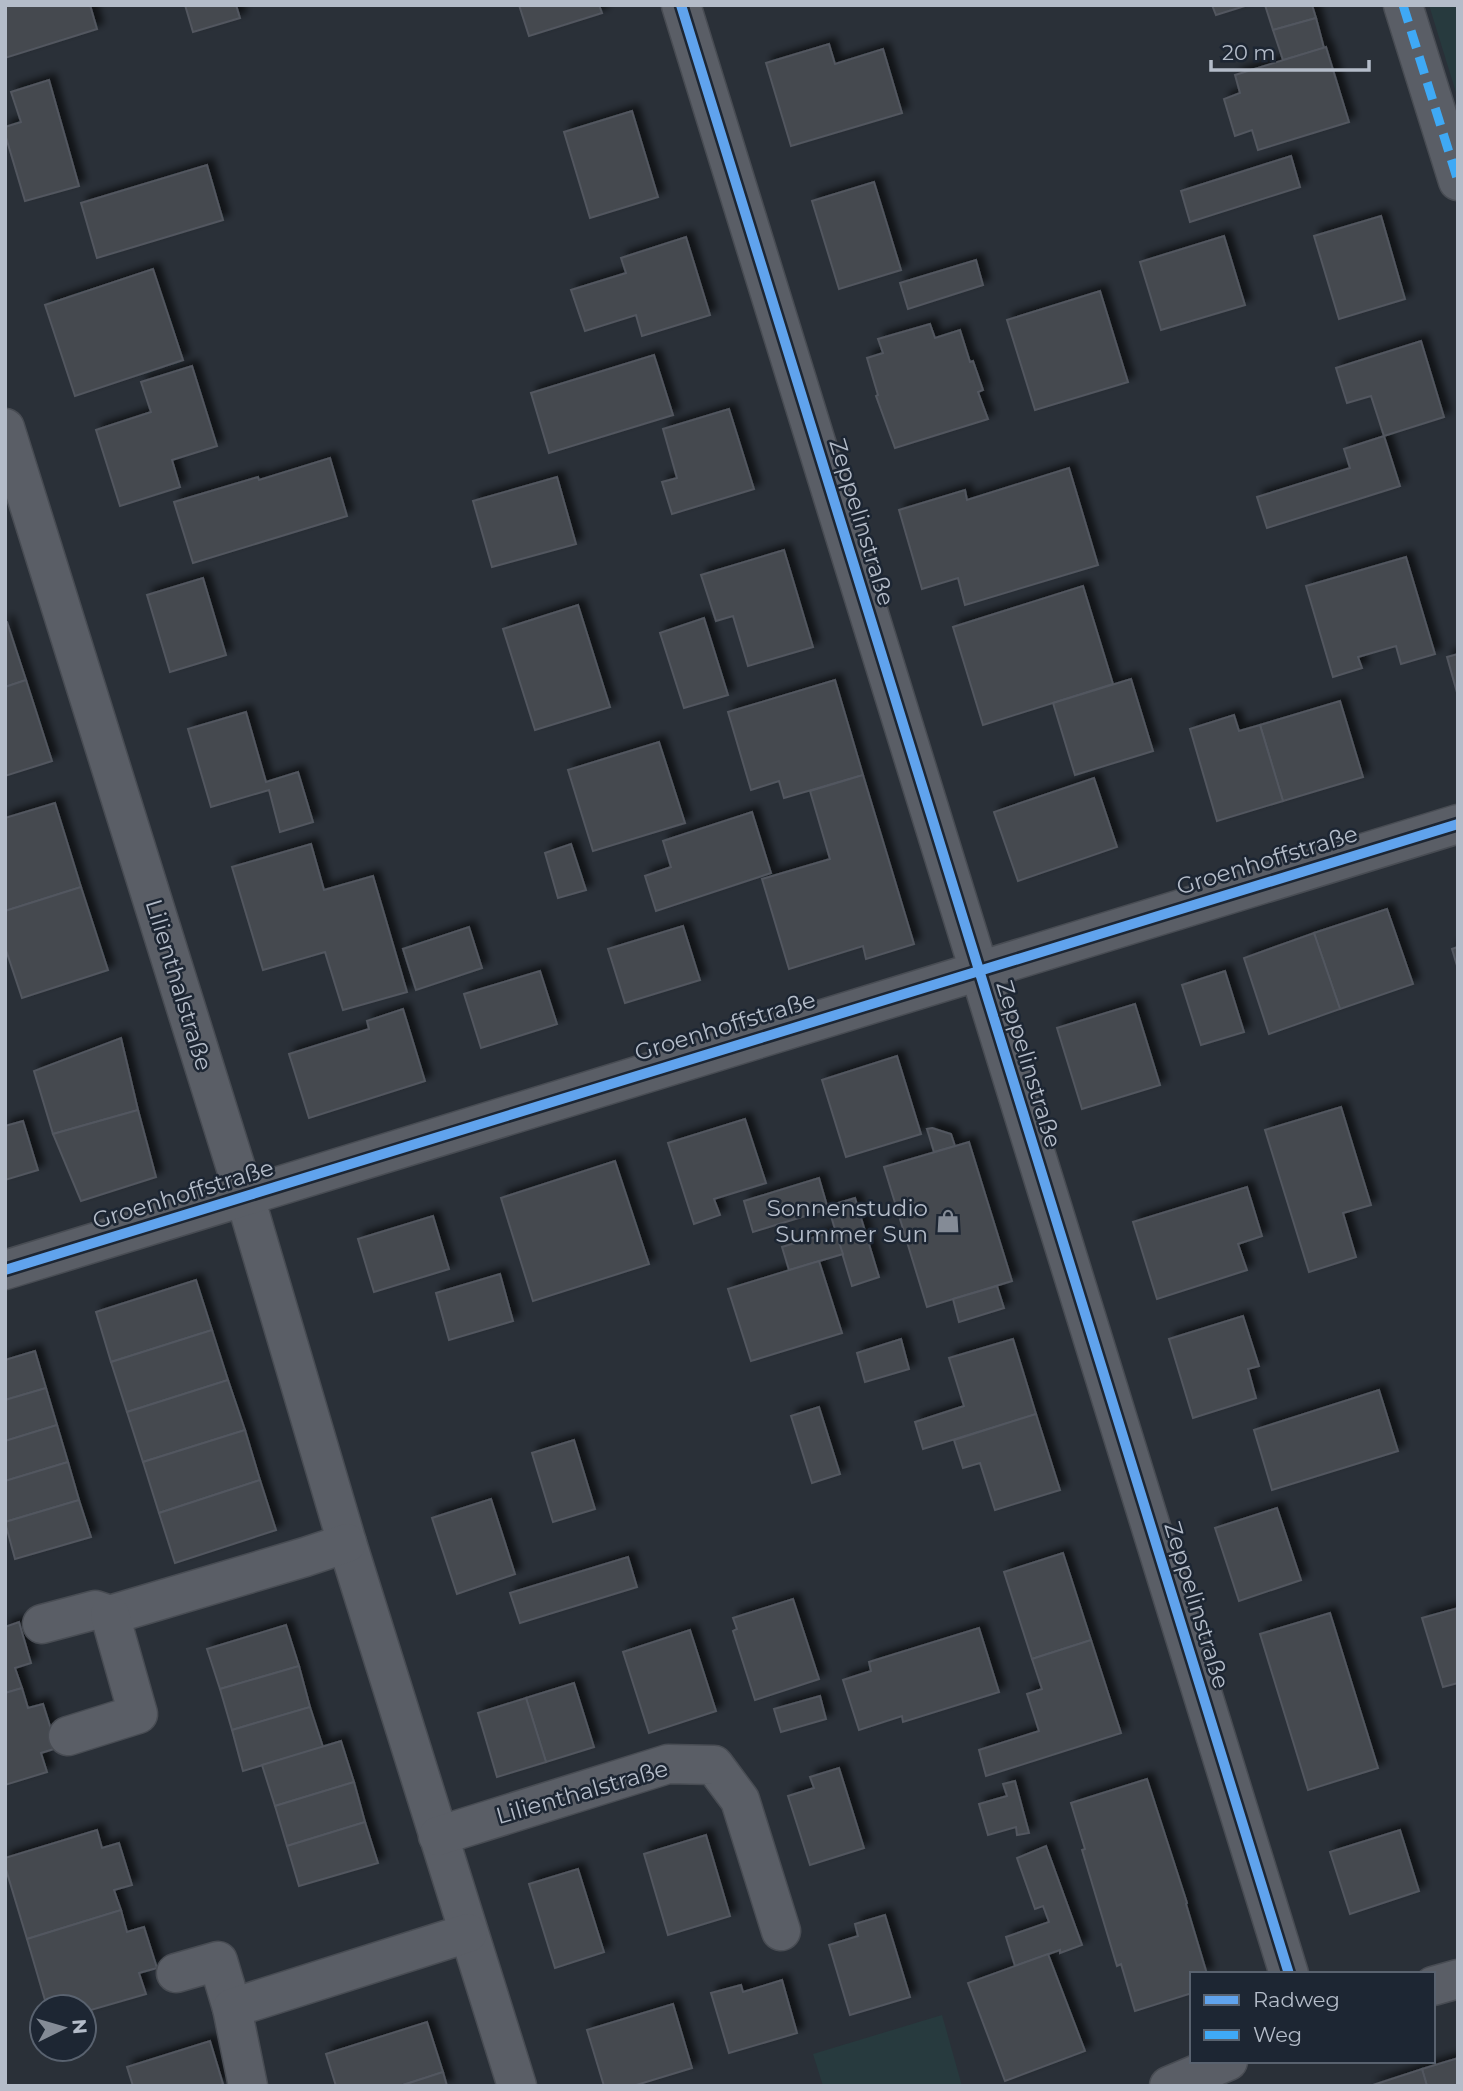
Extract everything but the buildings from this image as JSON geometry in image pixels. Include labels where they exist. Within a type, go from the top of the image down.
[{"type":"street","name":"Zeppelinstraße","points":[[681,5],[1288,1972]]},
{"type":"street","points":[[1403,5],[1458,181]]},
{"type":"street","name":"Lilienthalstraße","points":[[5,428],[245,1197],[347,1543],[517,2086]]},
{"type":"street","name":"Groenhoffstraße","points":[[5,1270],[1458,824]]},
{"type":"street","points":[[42,1625],[95,1609],[110,1615],[305,1558],[347,1543]]},
{"type":"street","points":[[68,1736],[138,1714],[110,1615]]},
{"type":"street","name":"Lilienthalstraße","points":[[438,1836],[667,1764],[713,1765],[740,1800],[781,1931]]},
{"type":"street","points":[[232,2008],[468,1933]]},
{"type":"street","points":[[176,1973],[218,1961],[232,2008],[248,2086]]},
{"type":"street","points":[[1435,1985],[1458,1979]]},
{"type":"street","points":[[1169,2086],[1223,2063]]},
{"type":"green space","points":[[1429,5],[1458,5],[1458,99]]},
{"type":"green space","points":[[942,2015],[962,2086],[823,2086],[813,2054]]},
{"type":"marked path","points":[[1403,5],[1458,181]]},
{"type":"cycle path","points":[[681,5],[1288,1972]]},
{"type":"cycle path","points":[[5,1270],[1458,824]]},
{"type":"place","name":"Sonnenstudio Summer Sun","points":[[948,1221]]}]
